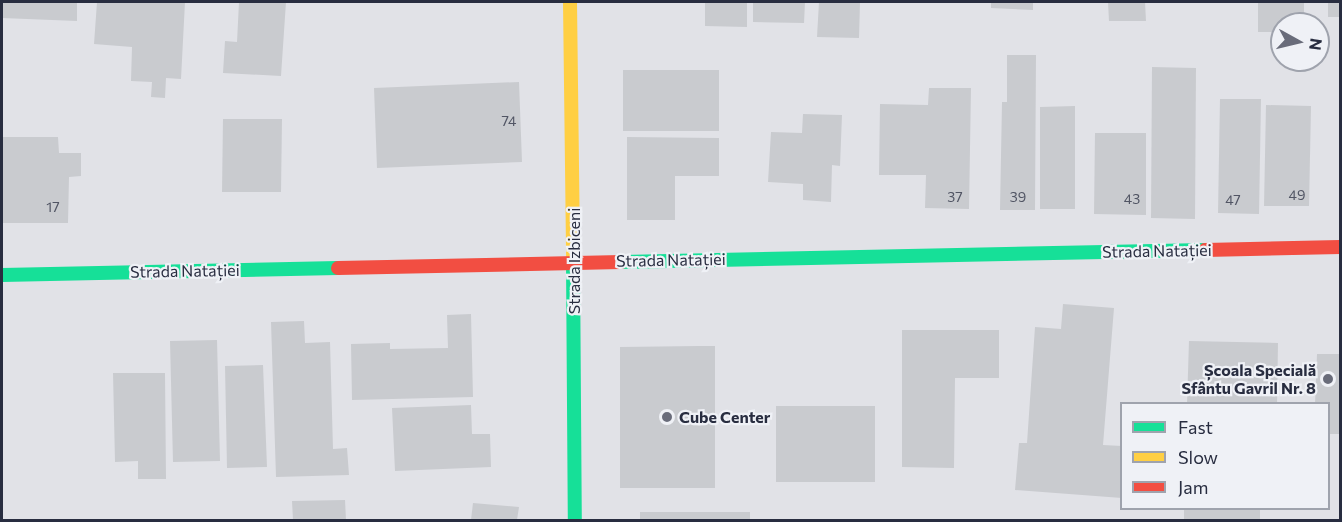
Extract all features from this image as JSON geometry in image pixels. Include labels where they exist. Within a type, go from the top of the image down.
[{"type":"street","name":"Strada Izbiceni","points":[[570,2],[575,520]]},
{"type":"street","name":"Strada Natației","points":[[2,275],[1341,247]]},
{"type":"building","points":[[2,2],[77,2],[77,21],[2,18]]},
{"type":"building","points":[[97,2],[185,2],[181,79],[166,78],[165,98],[151,97],[152,82],[131,81],[132,47],[94,44]]},
{"type":"building","points":[[239,2],[286,2],[281,76],[223,73],[225,41],[237,42]]},
{"type":"building","points":[[705,2],[747,2],[747,27],[705,26]]},
{"type":"building","points":[[753,2],[805,2],[804,23],[753,22]]},
{"type":"building","points":[[819,2],[860,2],[859,38],[817,37]]},
{"type":"building","points":[[991,2],[1033,2],[1033,10],[991,8]]},
{"type":"building","points":[[1108,2],[1145,2],[1146,21],[1109,21]]},
{"type":"building","points":[[1258,2],[1304,2],[1304,12],[1270,12],[1270,32],[1258,32]]},
{"type":"building","points":[[1328,2],[1340,2],[1340,17],[1330,17],[1330,12],[1328,12]]},
{"type":"building","points":[[1007,55],[1036,55],[1035,210],[1000,210],[1002,102],[1007,102]]},
{"type":"building","points":[[1152,67],[1196,68],[1195,219],[1151,218]]},
{"type":"building","points":[[623,70],[719,70],[719,131],[623,131]]},
{"type":"building","points":[[519,82],[522,162],[377,168],[374,88]]},
{"type":"building","points":[[929,88],[971,88],[969,209],[925,208],[926,175],[879,175],[880,104],[928,105]]},
{"type":"building","points":[[1220,99],[1261,99],[1259,214],[1218,213]]},
{"type":"building","points":[[1266,105],[1311,106],[1309,206],[1264,206]]},
{"type":"building","points":[[1075,106],[1075,209],[1040,209],[1040,107]]},
{"type":"building","points":[[803,114],[842,115],[840,166],[832,165],[831,202],[803,200],[803,184],[768,182],[771,132],[802,133]]},
{"type":"building","points":[[223,119],[282,119],[281,192],[222,192]]},
{"type":"building","points":[[1095,133],[1146,133],[1146,215],[1094,214]]},
{"type":"building","points":[[2,137],[58,137],[59,153],[81,153],[81,176],[69,177],[68,223],[2,223]]},
{"type":"building","points":[[627,137],[719,138],[719,176],[675,176],[675,220],[627,220]]},
{"type":"building","points":[[1063,304],[1114,308],[1103,445],[1120,446],[1120,498],[1015,490],[1019,443],[1027,443],[1035,327],[1061,329]]},
{"type":"building","points":[[471,314],[473,397],[352,400],[351,344],[390,343],[390,349],[448,348],[447,315]]},
{"type":"building","points":[[304,321],[305,343],[330,342],[333,449],[347,448],[349,475],[276,477],[271,322]]},
{"type":"building","points":[[902,330],[999,330],[999,378],[955,378],[954,468],[902,467]]},
{"type":"building","points":[[217,340],[220,461],[173,462],[170,341]]},
{"type":"building","points":[[1189,341],[1278,343],[1277,402],[1187,402]]},
{"type":"building","name":"Cube Center","points":[[715,346],[715,488],[620,488],[620,347]]},
{"type":"building","name":"Școala Specială Sfântu Gavril Nr. 8","points":[[1317,354],[1340,354],[1340,434],[1330,434],[1330,402],[1315,402]]},
{"type":"building","points":[[263,365],[267,467],[227,468],[225,366]]},
{"type":"building","points":[[113,373],[165,373],[166,479],[138,479],[138,461],[115,462]]},
{"type":"building","points":[[471,405],[472,434],[490,434],[491,467],[395,471],[392,408]]},
{"type":"building","points":[[776,406],[875,406],[875,482],[776,482]]},
{"type":"building","points":[[345,500],[346,520],[293,520],[292,501]]},
{"type":"building","points":[[473,503],[519,507],[517,520],[471,520]]},
{"type":"building","points":[[1184,510],[1260,510],[1260,520],[1184,520]]},
{"type":"building","points":[[640,512],[750,512],[750,520],[640,520]]},
{"type":"traffic: fast","points":[[621,262],[1205,250]]},
{"type":"traffic: fast","points":[[573,261],[575,520]]},
{"type":"traffic: fast","points":[[2,275],[338,268]]},
{"type":"traffic: slow","points":[[570,2],[573,261]]},
{"type":"traffic: jam","points":[[1205,250],[1340,247]]},
{"type":"traffic: jam","points":[[338,268],[621,262]]},
{"type":"place","name":"Școala Specială Sfântu Gavril Nr. 8","points":[[1328,379]]},
{"type":"place","name":"Cube Center","points":[[667,417]]}]
